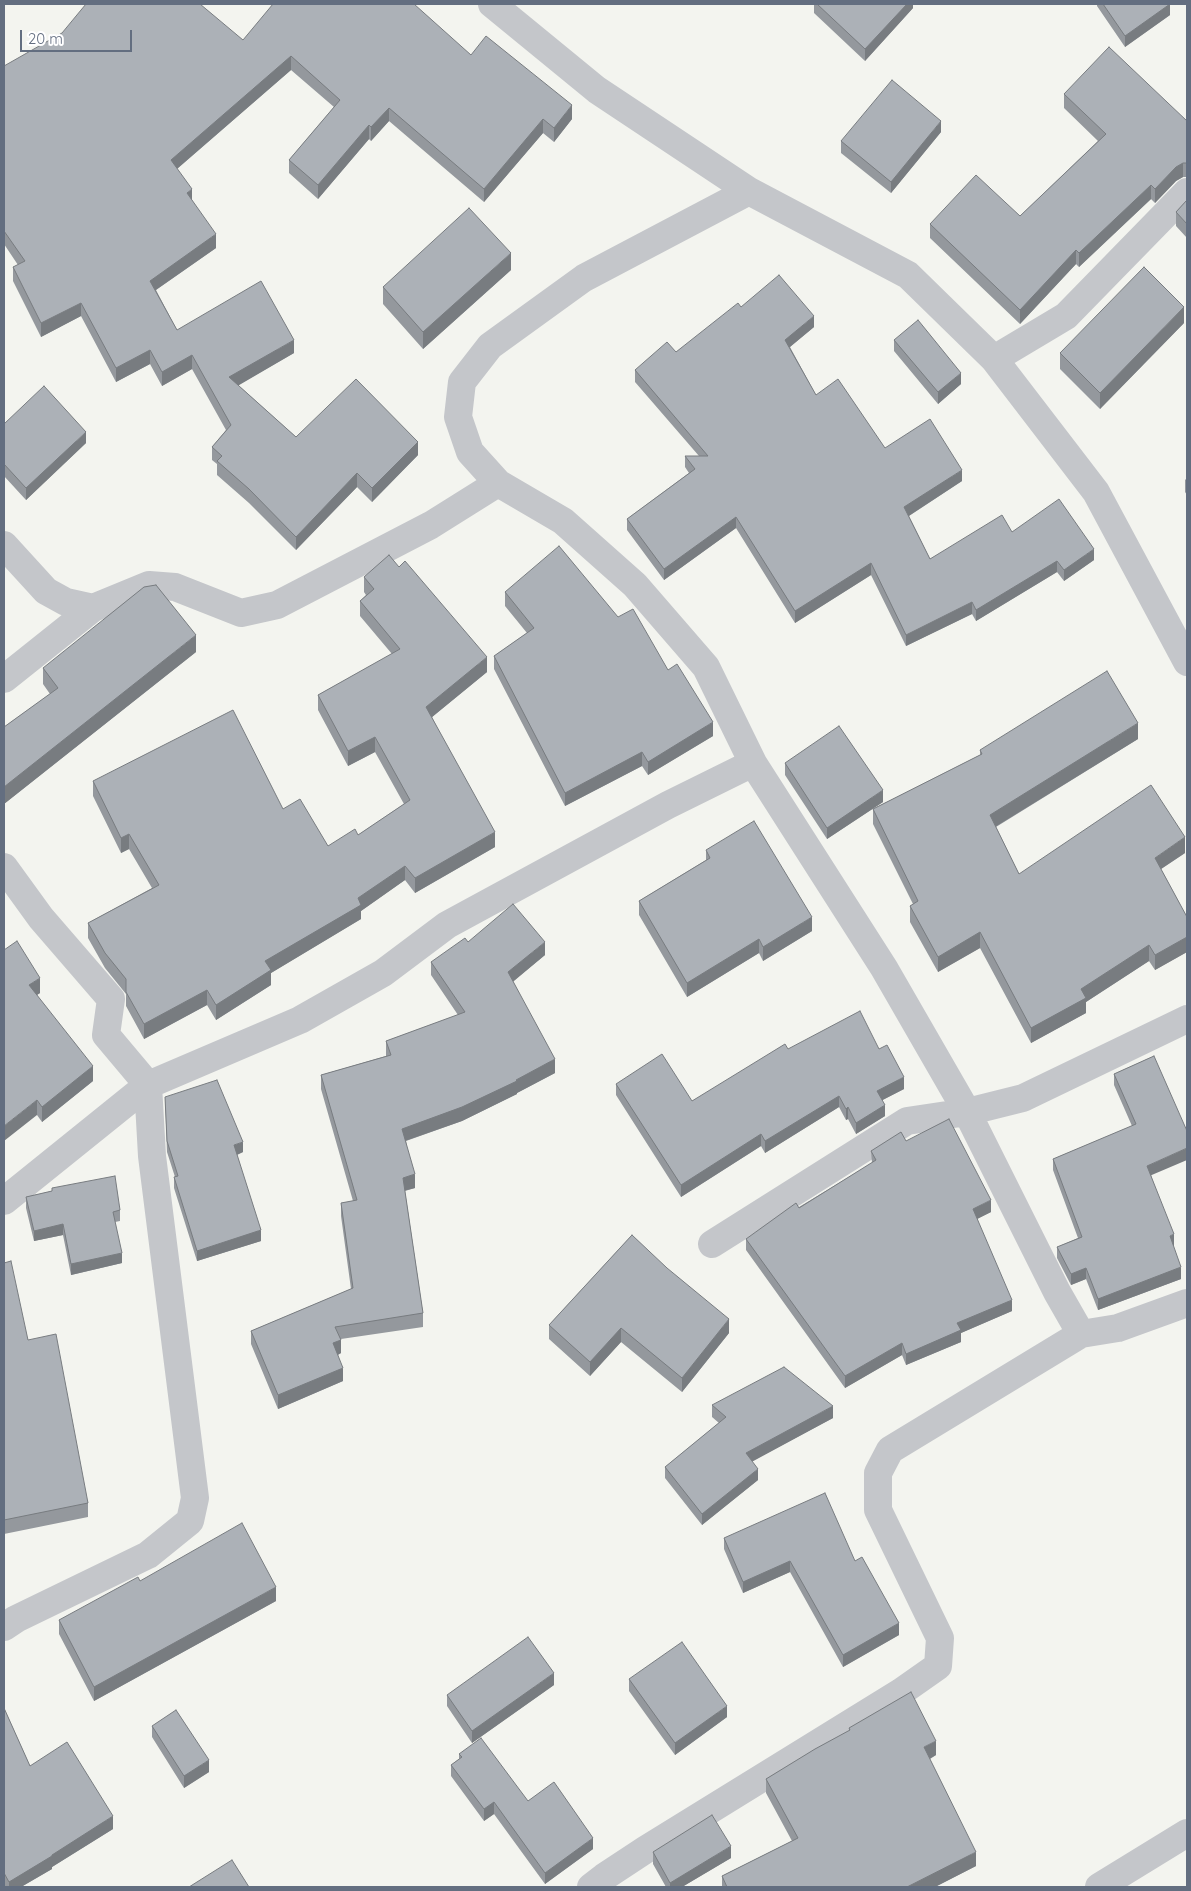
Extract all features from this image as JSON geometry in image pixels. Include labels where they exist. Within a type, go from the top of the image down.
[{"type":"street","points":[[492,4],[597,90],[749,191],[908,275],[994,359],[1096,492],[1187,662]]},
{"type":"street","points":[[749,191],[584,278],[490,346],[462,382],[458,417],[470,452],[498,483],[562,521],[635,585],[706,667],[753,763],[884,968],[967,1112],[1080,1334]]},
{"type":"street","points":[[994,359],[1066,316],[1187,192]]},
{"type":"street","points":[[4,679],[93,608],[149,585],[175,587],[241,613],[277,605],[431,525],[498,483]]},
{"type":"street","points":[[4,544],[46,591],[66,602],[93,608]]},
{"type":"street","points":[[4,1201],[148,1085],[300,1020],[383,973],[447,924],[668,805],[753,763]]},
{"type":"street","points":[[4,867],[41,918],[110,999],[106,1035],[148,1085],[152,1156],[195,1498],[190,1521],[148,1555],[16,1619],[4,1627]]},
{"type":"street","points":[[712,1244],[907,1121],[967,1112],[1023,1098],[1187,1019]]},
{"type":"street","points":[[591,1887],[604,1876],[901,1692],[938,1666],[940,1638],[878,1510],[878,1473],[890,1450],[1080,1334],[1118,1328],[1187,1303]]},
{"type":"street","points":[[1100,1887],[1187,1833]]},
{"type":"building","points":[[86,4],[200,4],[243,40],[273,4],[414,4],[471,55],[486,36],[572,105],[554,128],[543,119],[484,189],[389,108],[371,127],[369,125],[318,185],[289,160],[340,100],[291,56],[171,160],[192,189],[187,193],[216,234],[150,281],[177,330],[261,281],[294,340],[229,377],[296,437],[356,379],[418,442],[372,488],[357,473],[296,537],[249,489],[217,461],[222,456],[212,447],[231,425],[192,355],[162,372],[150,350],[116,368],[81,303],[41,323],[13,267],[25,261],[4,231],[4,66],[62,33]]},
{"type":"building","points":[[817,4],[907,4],[865,49]]},
{"type":"building","points":[[1103,4],[1170,4],[1125,36]]},
{"type":"building","points":[[1109,47],[1187,121],[1187,163],[1176,167],[1155,189],[1151,185],[1079,253],[1076,250],[1020,310],[930,224],[976,175],[1020,216],[1106,134],[1064,94]]},
{"type":"building","points":[[892,80],[941,121],[891,182],[841,141]]},
{"type":"building","points":[[1187,200],[1187,224],[1176,212]]},
{"type":"building","points":[[469,208],[511,253],[423,332],[383,287]]},
{"type":"building","points":[[1144,267],[1184,307],[1100,393],[1060,353]]},
{"type":"building","points":[[779,275],[814,316],[785,340],[816,395],[838,379],[885,448],[930,419],[962,470],[904,507],[930,559],[1002,515],[1012,532],[1059,499],[1094,549],[1064,570],[1057,561],[976,610],[972,602],[906,635],[871,563],[795,611],[736,517],[664,569],[627,519],[695,469],[685,456],[708,456],[635,370],[667,342],[676,352],[738,303],[741,307]]},
{"type":"building","points":[[918,320],[961,373],[938,392],[894,340]]},
{"type":"building","points":[[44,386],[86,432],[26,488],[4,464],[4,424]]},
{"type":"building","points":[[559,546],[618,617],[633,609],[668,670],[677,664],[713,722],[648,762],[642,752],[565,793],[494,656],[534,628],[505,592]]},
{"type":"building","points":[[389,555],[399,567],[405,561],[487,657],[426,707],[495,832],[415,878],[405,866],[358,898],[361,905],[265,961],[271,970],[216,1005],[207,990],[144,1024],[126,992],[126,979],[105,953],[88,923],[159,885],[129,834],[121,838],[93,781],[233,710],[283,809],[300,799],[328,846],[355,829],[358,835],[410,800],[375,737],[348,751],[318,695],[400,649],[360,601],[374,589],[364,577]]},
{"type":"building","points":[[156,585],[196,635],[4,787],[4,727],[58,688],[43,668],[144,587]]},
{"type":"building","points":[[1107,671],[1138,723],[990,815],[1019,874],[1151,785],[1185,837],[1155,858],[1187,917],[1187,937],[1155,955],[1149,945],[1081,989],[1086,998],[1031,1028],[980,932],[938,957],[910,906],[918,901],[873,809],[982,754],[980,750]]},
{"type":"building","points":[[839,726],[883,790],[827,828],[785,763]]},
{"type":"building","points":[[754,821],[812,917],[763,947],[759,939],[687,983],[639,901],[710,858],[706,850]]},
{"type":"building","points":[[513,904],[545,942],[508,972],[555,1059],[517,1081],[462,1107],[402,1129],[415,1174],[403,1178],[423,1313],[335,1327],[341,1340],[333,1343],[343,1368],[278,1395],[251,1331],[353,1288],[341,1203],[357,1200],[321,1075],[391,1055],[386,1041],[465,1012],[431,962],[465,938],[468,942]]},
{"type":"building","points":[[17,941],[40,978],[29,985],[93,1066],[42,1107],[37,1100],[4,1126],[4,950]]},
{"type":"building","points":[[860,1011],[879,1049],[887,1045],[904,1077],[877,1091],[885,1105],[856,1123],[848,1107],[846,1109],[839,1096],[765,1141],[761,1134],[681,1185],[616,1084],[662,1054],[692,1101],[785,1044],[788,1049]]},
{"type":"building","points":[[1154,1056],[1187,1131],[1187,1148],[1147,1166],[1174,1234],[1170,1236],[1181,1267],[1098,1299],[1086,1268],[1071,1274],[1057,1247],[1082,1237],[1053,1159],[1136,1124],[1114,1074]]},
{"type":"building","points":[[217,1080],[243,1142],[234,1145],[261,1230],[197,1251],[174,1177],[178,1176],[167,1141],[165,1097]]},
{"type":"building","points":[[949,1119],[991,1200],[973,1209],[1012,1300],[957,1323],[961,1330],[906,1354],[902,1343],[845,1376],[746,1239],[796,1203],[799,1208],[876,1160],[871,1151],[901,1132],[906,1141]]},
{"type":"building","points":[[115,1176],[120,1210],[113,1212],[122,1253],[71,1264],[63,1224],[34,1231],[26,1197],[52,1191],[52,1188]]},
{"type":"building","points":[[632,1235],[667,1268],[729,1319],[682,1378],[621,1328],[590,1362],[549,1325]]},
{"type":"building","points":[[11,1261],[28,1340],[56,1334],[88,1503],[4,1520],[4,1263]]},
{"type":"building","points":[[784,1367],[833,1406],[746,1453],[758,1469],[702,1514],[665,1467],[726,1417],[712,1405]]},
{"type":"building","points":[[825,1493],[855,1561],[862,1557],[899,1623],[843,1655],[790,1561],[743,1582],[724,1538]]},
{"type":"building","points":[[242,1523],[276,1587],[94,1687],[59,1620],[138,1577],[140,1581]]},
{"type":"building","points":[[528,1637],[554,1673],[472,1731],[447,1695]]},
{"type":"building","points":[[682,1642],[727,1706],[675,1743],[629,1679]]},
{"type":"building","points":[[911,1692],[936,1741],[924,1747],[976,1852],[907,1887],[727,1887],[722,1876],[798,1838],[766,1779]]},
{"type":"building","points":[[4,1708],[30,1766],[67,1742],[113,1816],[9,1882],[4,1873]]},
{"type":"building","points":[[176,1710],[209,1760],[184,1776],[152,1726]]},
{"type":"building","points":[[481,1738],[528,1801],[554,1782],[593,1838],[545,1873],[494,1802],[484,1809],[451,1765],[462,1757],[459,1754]]},
{"type":"building","points":[[712,1815],[731,1846],[670,1883],[653,1852]]},
{"type":"building","points":[[232,1860],[249,1887],[189,1887]]}]
